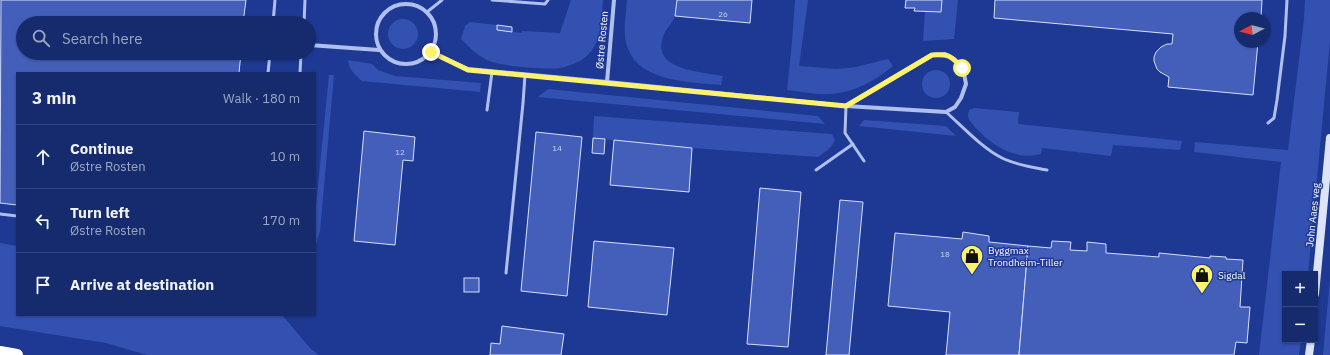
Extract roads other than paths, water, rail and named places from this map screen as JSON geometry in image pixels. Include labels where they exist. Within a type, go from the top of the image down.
[{"type":"highway","points":[[0,352],[17,355]]},
{"type":"main road","name":"John Aaes veg","points":[[1317,271],[1330,138]]},
{"type":"main road","points":[[1309,355],[1311,343]]},
{"type":"street","name":"Østre Rosten","points":[[606,82],[614,0]]},
{"type":"street","points":[[400,4],[414,4],[427,12],[435,24],[436,38],[431,52],[420,62],[404,65],[390,60],[379,50],[375,36],[378,21],[387,10],[400,4]]},
{"type":"street","points":[[316,46],[379,50]]},
{"type":"street","name":"Østre Rosten","points":[[431,52],[468,70],[846,106],[946,112]]},
{"type":"street","points":[[846,106],[932,55],[945,54],[954,59],[962,68],[966,84],[961,98],[955,107],[946,112]]},
{"type":"lane","points":[[274,16],[275,0]]},
{"type":"lane","points":[[304,16],[305,0]]},
{"type":"lane","points":[[427,12],[442,0]]},
{"type":"lane","points":[[492,0],[545,4],[548,0]]},
{"type":"lane","points":[[1268,123],[1274,118],[1277,100],[1285,36],[1286,0]]},
{"type":"lane","points":[[268,72],[269,60]]},
{"type":"lane","points":[[300,72],[301,60]]},
{"type":"lane","points":[[487,110],[492,72]]},
{"type":"lane","points":[[506,273],[523,110],[525,75]]},
{"type":"lane","points":[[846,106],[845,133],[864,161]]},
{"type":"lane","points":[[946,112],[982,144],[1002,158],[1026,166],[1047,170]]},
{"type":"lane","points":[[816,170],[853,144]]},
{"type":"lane","points":[[0,214],[16,216]]},
{"type":"place","name":"Byggmax Trondheim-Tiller","points":[[972,276]]},
{"type":"place","name":"Sigdal","points":[[1202,294]]}]
